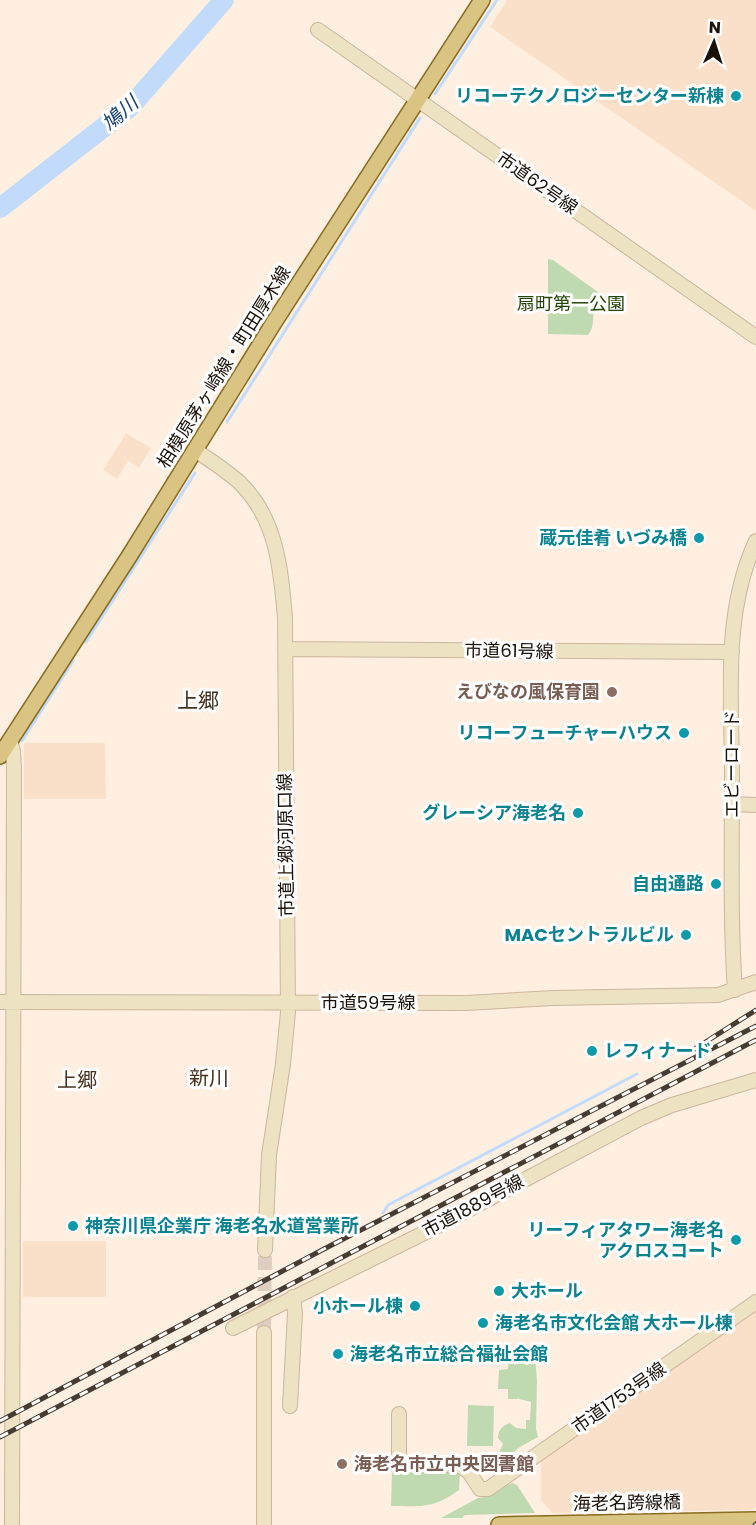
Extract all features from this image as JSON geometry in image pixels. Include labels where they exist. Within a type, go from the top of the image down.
[{"type":"main road","name":"相模原茅ヶ崎線・町田厚木線","points":[[0,756],[130,555],[273,324],[483,0]]},
{"type":"main road","name":"海老名跨線橋","points":[[499,1525],[756,1520]]},
{"type":"street","name":"市道62号線","points":[[318,30],[756,337]]},
{"type":"street","name":"市道上郷河原口線","points":[[195,450],[249,492],[257,503],[270,528],[278,553],[282,586],[285,649],[288,1002],[283,1064],[269,1155],[264,1250]]},
{"type":"street","name":"エビーロード","points":[[735,990],[732,652],[735,603],[756,542]]},
{"type":"street","name":"市道61号線","points":[[285,649],[732,652]]},
{"type":"street","points":[[10,740],[14,760],[7,1002],[12,1525]]},
{"type":"street","points":[[732,804],[756,805]]},
{"type":"street","name":"市道59号線","points":[[7,1002],[465,1003],[596,996],[722,994],[756,982]]},
{"type":"street","name":"市道1889号線","points":[[233,1328],[432,1229],[641,1118],[672,1105],[756,1080]]},
{"type":"street","points":[[290,1406],[295,1313],[293,1297]]},
{"type":"street","name":"市道1753号線","points":[[399,1414],[399,1455],[402,1461],[408,1464],[459,1465],[470,1472],[480,1489],[488,1489],[756,1302]]},
{"type":"street","points":[[264,1333],[264,1525]]},
{"type":"shaded area","points":[[507,0],[756,0],[756,211],[490,27]]},
{"type":"shaded area","points":[[126,433],[151,448],[139,468],[128,461],[117,479],[103,470]]},
{"type":"shaded area","points":[[24,743],[105,743],[106,799],[24,799]]},
{"type":"shaded area","points":[[23,1241],[106,1241],[106,1297],[23,1297]]},
{"type":"shaded area","points":[[756,1309],[756,1507],[752,1510],[552,1513],[541,1500],[541,1459]]},
{"type":"green space","name":"扇町第一公園","points":[[548,259],[553,260],[598,292],[594,303],[593,325],[588,335],[548,334]]},
{"type":"green space","points":[[531,1351],[535,1356],[537,1380],[536,1429],[538,1437],[505,1459],[500,1459],[499,1453],[503,1444],[498,1438],[500,1430],[510,1423],[516,1428],[526,1429],[526,1420],[530,1420],[531,1402],[518,1397],[518,1399],[508,1399],[508,1389],[498,1389],[499,1370],[508,1369],[508,1361],[513,1361],[522,1353]]},
{"type":"green space","points":[[468,1405],[494,1406],[493,1446],[467,1446]]},
{"type":"green space","points":[[392,1471],[460,1472],[459,1490],[442,1501],[427,1505],[391,1506]]},
{"type":"green space","points":[[512,1483],[517,1485],[535,1513],[441,1518],[478,1498],[485,1497]]},
{"type":"waterway","name":"鳩川","points":[[0,208],[131,106],[224,0]]},
{"type":"waterway","points":[[435,94],[497,0]]},
{"type":"waterway","points":[[227,422],[420,118]]},
{"type":"waterway","points":[[86,642],[195,473]]},
{"type":"waterway","points":[[22,741],[73,661]]},
{"type":"waterway","points":[[383,1213],[388,1205],[637,1074]]},
{"type":"tunnel","points":[[264,1333],[265,1250]]},
{"type":"railway","points":[[693,1050],[756,1010]]},
{"type":"railway","points":[[0,1421],[324,1249],[756,1026]]},
{"type":"railway","points":[[0,1437],[756,1040]]},
{"type":"place","name":"リコーテクノロジーセンター新棟","points":[[736,96]]},
{"type":"place","name":"蔵元佳肴 いづみ橋","points":[[699,538]]},
{"type":"place","name":"えびなの風保育園","points":[[612,692]]},
{"type":"place","name":"リコーフューチャーハウス","points":[[684,733]]},
{"type":"place","name":"グレーシア海老名","points":[[578,813]]},
{"type":"place","name":"自由通路","points":[[716,884]]},
{"type":"place","name":"MACセントラルビル","points":[[686,935]]},
{"type":"place","name":"レフィナード","points":[[592,1051]]},
{"type":"place","name":"神奈川県企業庁 海老名水道営業所","points":[[73,1226]]},
{"type":"place","name":"リーフィアタワー海老名 アクロスコート","points":[[736,1240]]},
{"type":"place","name":"大ホール","points":[[499,1291]]},
{"type":"place","name":"小ホール棟","points":[[415,1306]]},
{"type":"place","name":"海老名市文化会館 大ホール棟","points":[[483,1323]]},
{"type":"place","name":"海老名市立総合福祉会館","points":[[338,1354]]},
{"type":"place","name":"海老名市立中央図書館","points":[[342,1464]]},
{"type":"district","name":"上郷","points":[[198,701]]},
{"type":"district","name":"新川","points":[[209,1078]]},
{"type":"district","name":"上郷","points":[[77,1080]]}]
